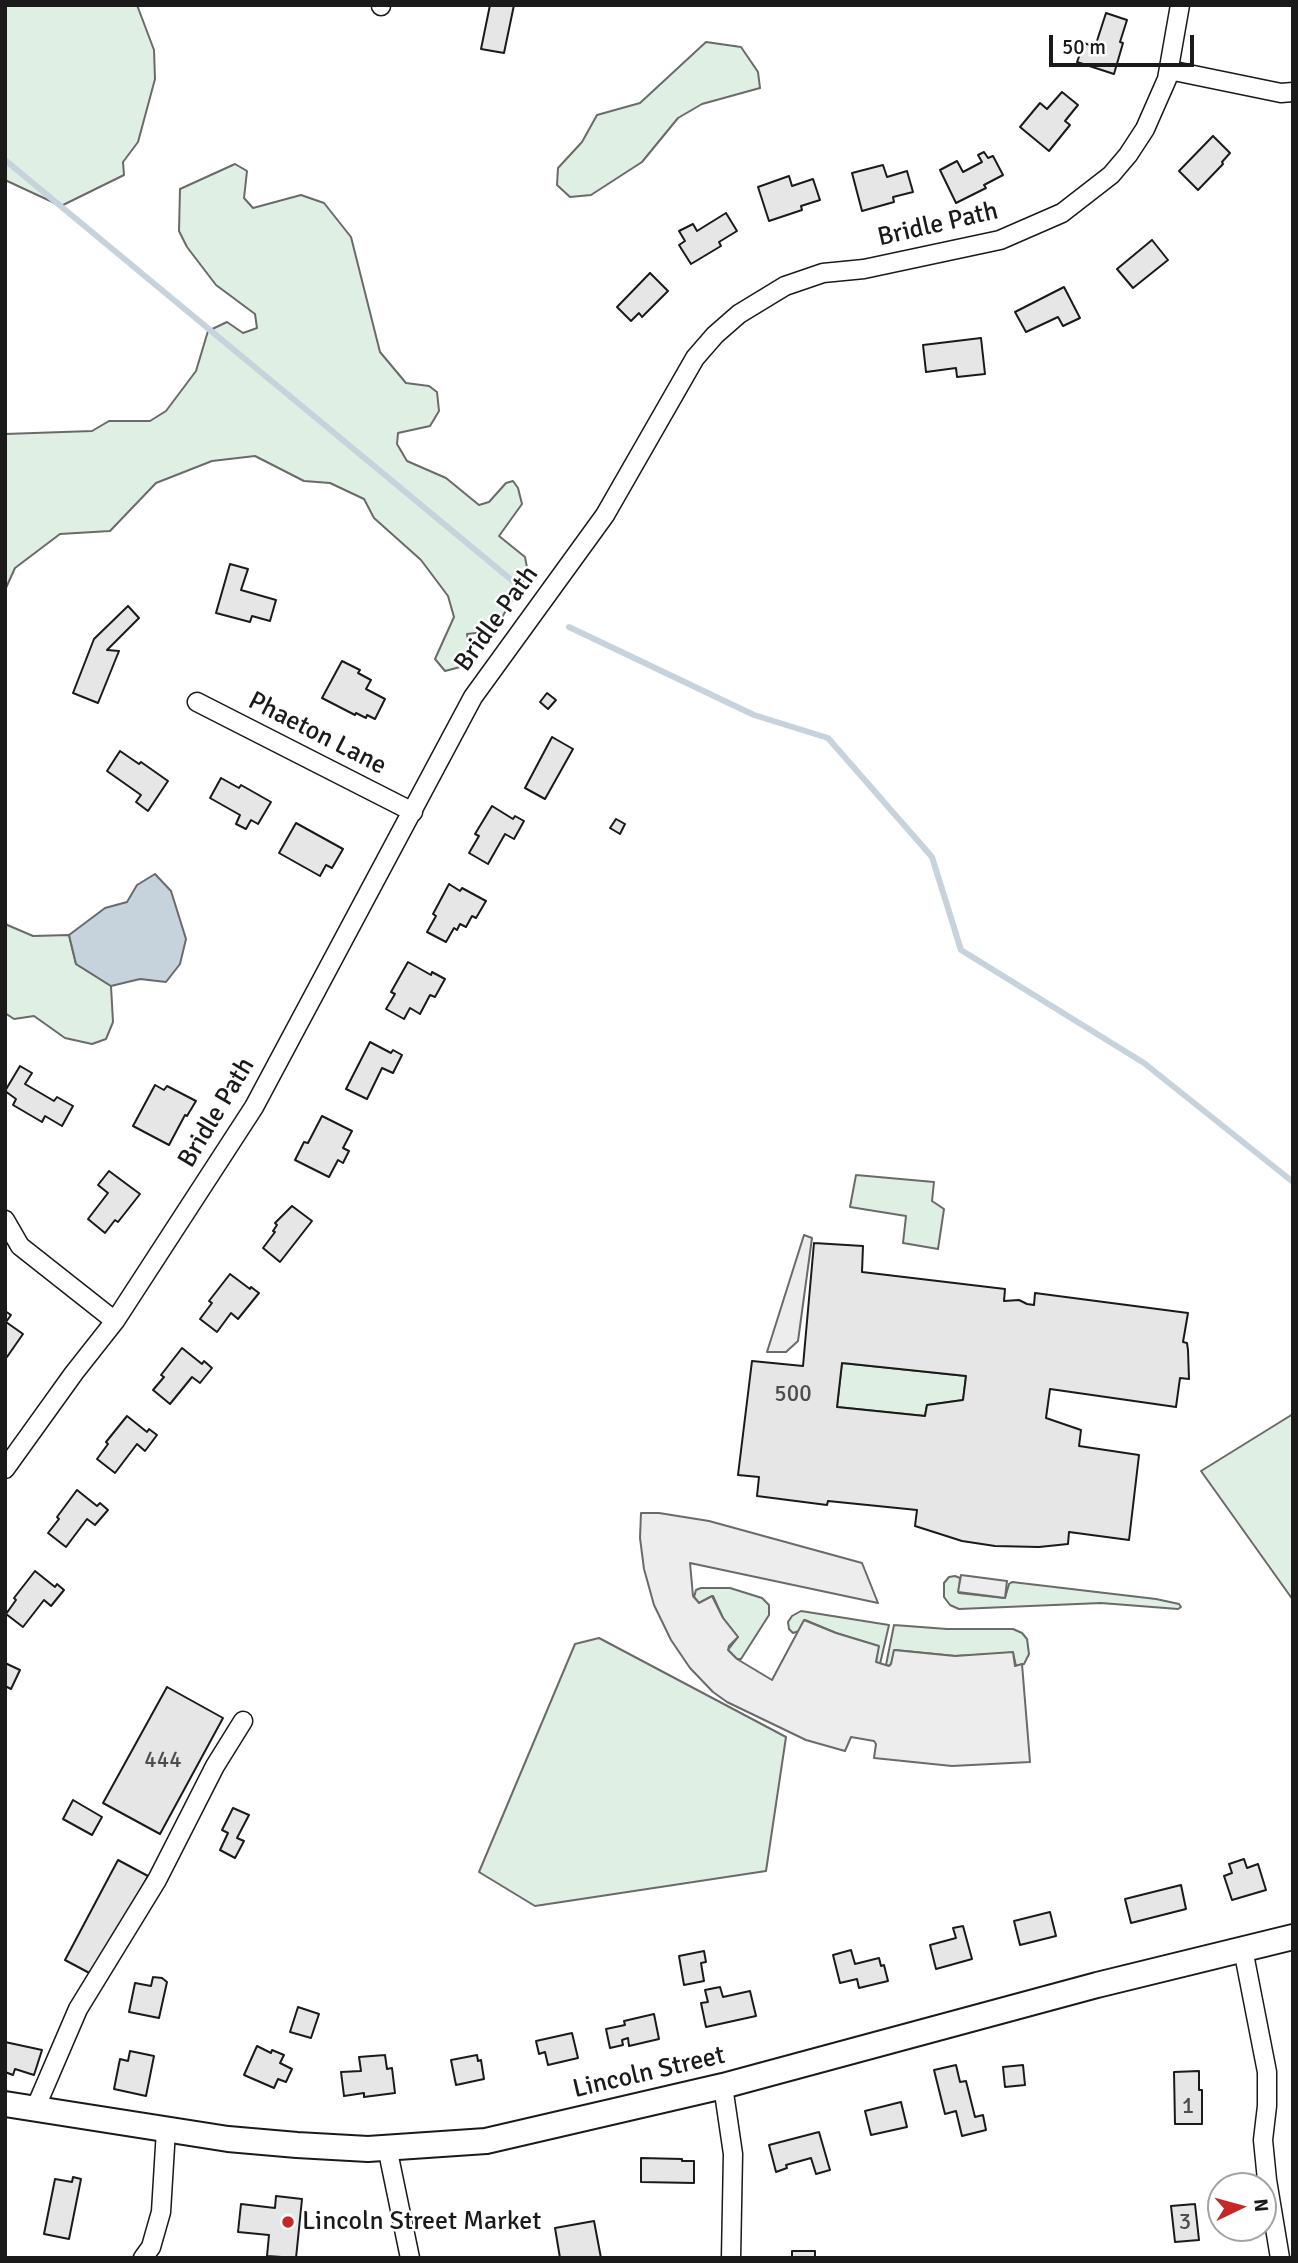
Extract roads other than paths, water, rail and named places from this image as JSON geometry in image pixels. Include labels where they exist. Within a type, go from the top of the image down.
[{"type":"main road","name":"Lincoln Street","points":[[5,2104],[228,2139],[297,2145],[368,2149],[486,2141],[723,2086],[1097,1984],[1293,1937]]},
{"type":"street","name":"Bridle Path","points":[[5,1469],[74,1373],[116,1321],[254,1107],[473,697],[605,515],[695,358],[715,335],[739,314],[797,281],[822,273],[864,269],[1000,240],[1062,213],[1111,175],[1145,129],[1169,69],[1180,5]]},
{"type":"street","points":[[1169,69],[1281,93],[1293,92]]},
{"type":"street","name":"Phaeton Lane","points":[[197,702],[413,812]]},
{"type":"street","points":[[5,1220],[20,1246],[116,1321]]},
{"type":"street","points":[[36,2109],[78,2009],[157,1880],[215,1766],[243,1721]]},
{"type":"street","points":[[1242,1949],[1267,2072],[1263,2140],[1280,2258]]},
{"type":"street","points":[[723,2086],[733,2154],[731,2258]]},
{"type":"street","points":[[143,2258],[151,2247],[161,2212],[166,2130]]},
{"type":"street","points":[[387,2147],[410,2258]]},
{"type":"waterway","points":[[5,160],[520,587]]},
{"type":"waterway","points":[[569,627],[754,715],[828,738],[932,857],[961,950],[1144,1063],[1293,1182]]},
{"type":"place","name":"Lincoln Street Market","points":[[288,2222]]}]
